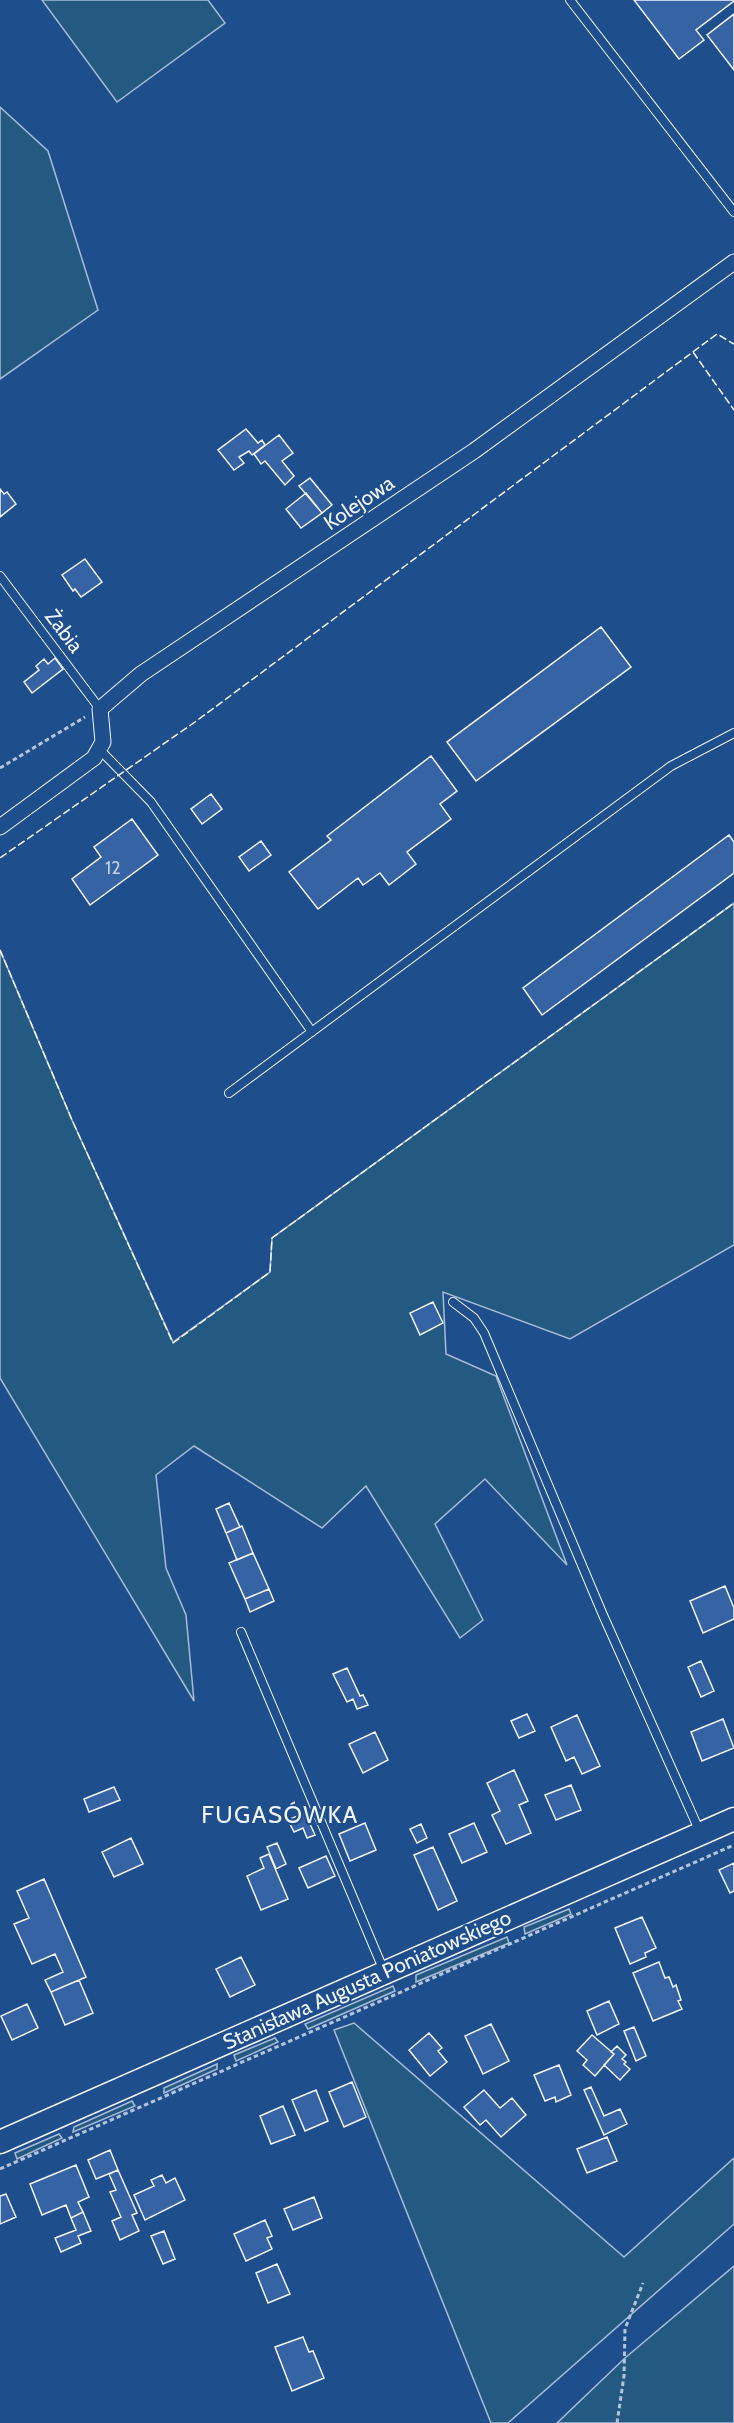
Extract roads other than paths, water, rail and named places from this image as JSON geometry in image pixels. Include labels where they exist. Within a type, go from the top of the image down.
[{"type":"main road","name":"Stanisława Augusta Poniatowskiego","points":[[0,2142],[734,1819]]},
{"type":"street","name":"Kolejowa","points":[[100,709],[141,674],[474,451],[734,262]]},
{"type":"street","points":[[0,827],[86,765],[100,750],[103,742],[100,709]]},
{"type":"lane","points":[[570,0],[734,212]]},
{"type":"lane","name":"Żabia","points":[[0,576],[100,709]]},
{"type":"lane","points":[[229,1094],[671,766],[734,733]]},
{"type":"lane","points":[[100,750],[151,802],[312,1032]]},
{"type":"lane","points":[[453,1302],[474,1318],[484,1333],[603,1615],[701,1834]]},
{"type":"lane","points":[[241,1632],[385,1972]]},
{"type":"district","name":"FUGASÓWKA","points":[[280,1815]]}]
